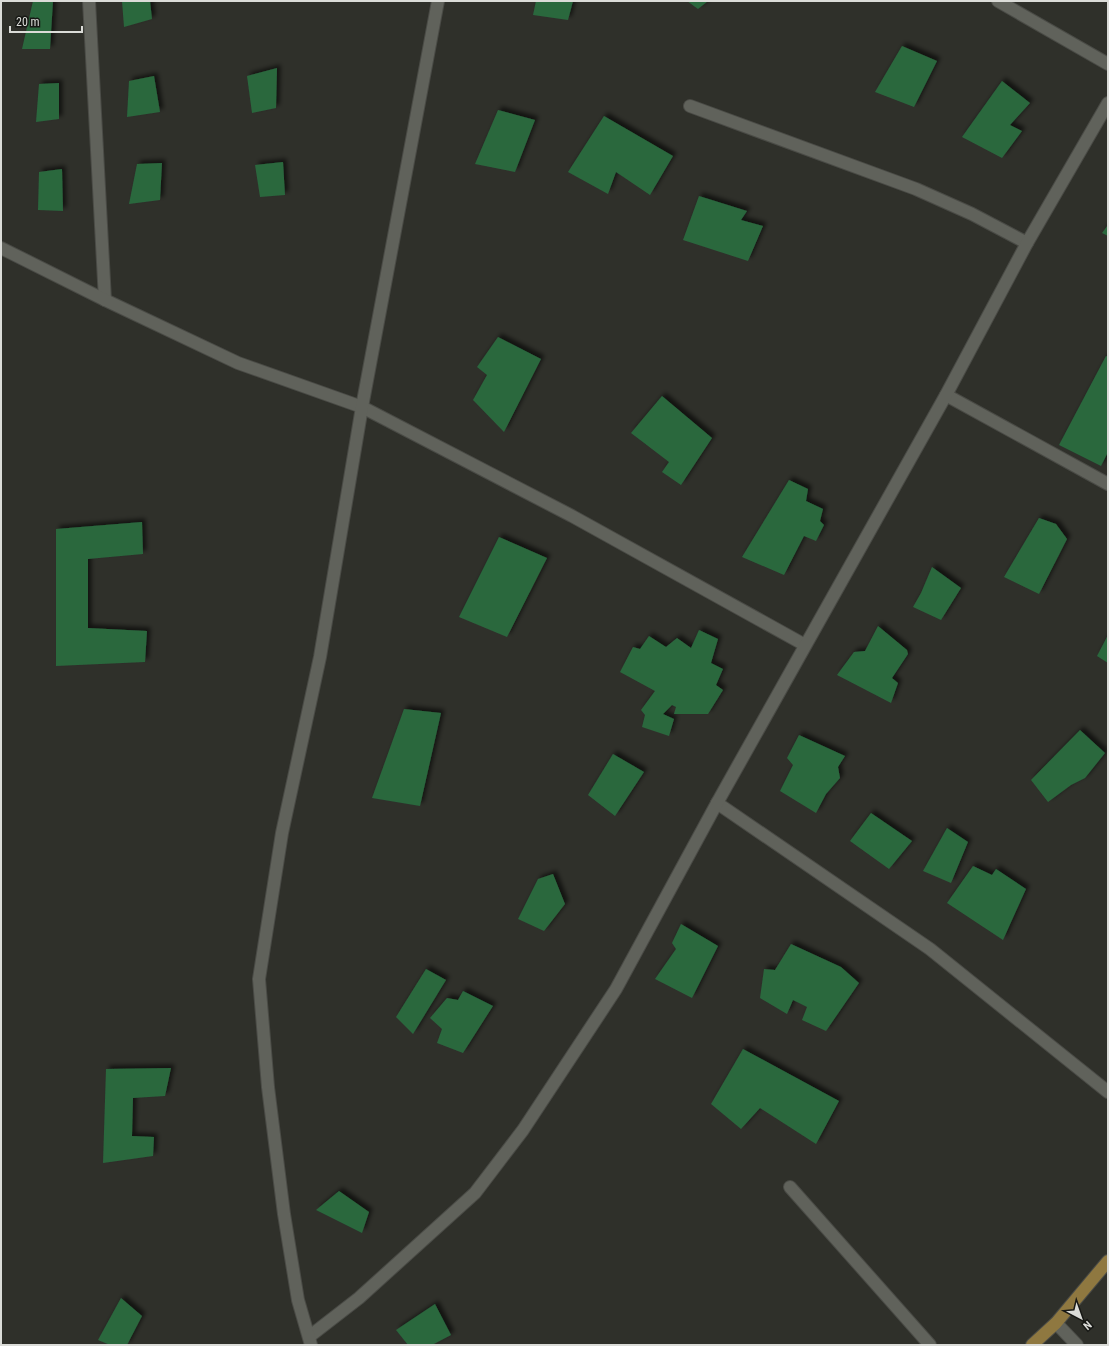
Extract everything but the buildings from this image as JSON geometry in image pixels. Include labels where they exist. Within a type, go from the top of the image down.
[{"type":"main road","points":[[1032,1345],[1056,1322],[1108,1261]]},
{"type":"street","points":[[89,1],[105,300]]},
{"type":"street","points":[[438,1],[362,407],[320,657],[282,833],[259,979],[268,1087],[284,1214],[298,1300],[310,1340],[359,1298],[475,1193],[518,1137],[616,989],[717,803],[946,395],[1027,243],[1108,103]]},
{"type":"street","points":[[998,1],[1108,64]]},
{"type":"street","points":[[690,106],[916,189],[972,214],[1027,243]]},
{"type":"street","points":[[1,248],[105,300],[238,363],[362,407],[572,516],[805,645]]},
{"type":"street","points":[[946,395],[1108,484]]},
{"type":"street","points":[[717,803],[930,949],[1108,1092]]},
{"type":"street","points":[[790,1186],[930,1345]]},
{"type":"street","points":[[1056,1322],[1077,1345]]}]
